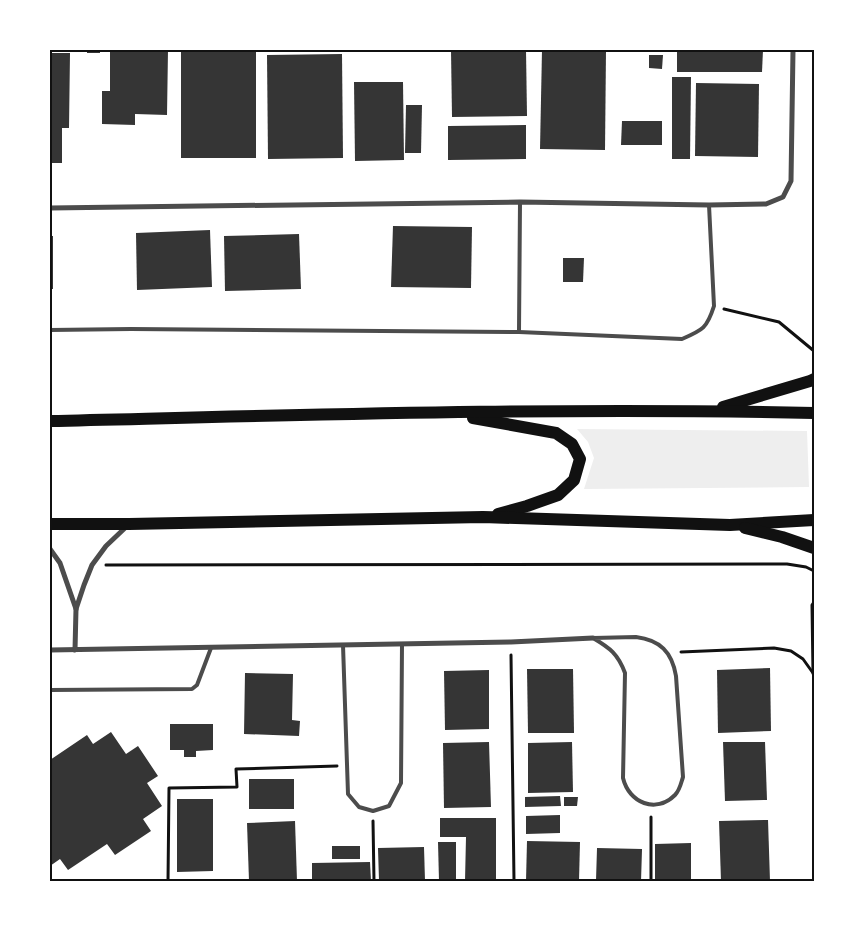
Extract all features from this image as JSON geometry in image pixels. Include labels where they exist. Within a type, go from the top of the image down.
[{"type":"main road","points":[[711,410],[814,379]]},
{"type":"main road","points":[[50,421],[433,412],[711,410],[814,413]]},
{"type":"main road","points":[[433,412],[556,433],[572,444],[580,460],[574,480],[558,495],[484,518]]},
{"type":"main road","points":[[50,524],[484,518],[730,524],[814,520]]},
{"type":"main road","points":[[730,524],[782,537],[814,548]]},
{"type":"street","points":[[50,208],[520,202],[766,204],[783,196],[791,181],[793,50]]},
{"type":"street","points":[[75,650],[76,609],[92,565],[106,546],[129,524]]},
{"type":"street","points":[[50,549],[60,563],[76,609]]},
{"type":"street","points":[[50,650],[511,642],[593,638]]},
{"type":"lane","points":[[519,332],[520,202]]},
{"type":"lane","points":[[50,330],[519,332],[682,339],[699,332],[709,321],[714,306],[709,205]]},
{"type":"lane","points":[[636,636],[645,638],[654,641],[662,647],[672,660],[676,676],[683,777],[681,786],[676,794],[660,804],[643,803],[635,799],[625,786],[623,778],[626,673],[616,654],[593,638],[636,636]]},
{"type":"lane","points":[[343,645],[348,794],[360,807],[373,811],[389,806],[401,783],[402,644]]},
{"type":"lane","points":[[50,690],[192,689],[197,685],[212,648]]},
{"type":"path","points":[[714,306],[779,322],[814,351]]},
{"type":"path","points":[[92,565],[787,564],[806,567],[814,571]]},
{"type":"path","points":[[813,675],[812,604],[814,602]]},
{"type":"path","points":[[511,642],[514,881]]},
{"type":"path","points":[[668,653],[774,648],[791,651],[803,659],[813,675]]},
{"type":"path","points":[[168,881],[169,788],[237,787],[236,769],[348,766]]},
{"type":"path","points":[[651,804],[651,881]]},
{"type":"path","points":[[373,811],[374,881]]},
{"type":"shaded area","points":[[577,429],[807,431],[809,487],[584,489],[594,458],[588,442]]},
{"type":"building","points":[[87,50],[100,50],[100,53],[87,53]]},
{"type":"building","points":[[110,50],[168,50],[167,115],[135,114],[135,125],[102,124],[102,91],[110,91]]},
{"type":"building","points":[[181,50],[256,50],[256,158],[181,158]]},
{"type":"building","points":[[451,50],[526,50],[527,116],[452,117]]},
{"type":"building","points":[[542,50],[606,50],[605,150],[540,149]]},
{"type":"building","points":[[677,50],[763,50],[762,72],[677,72]]},
{"type":"building","points":[[50,53],[70,53],[69,128],[62,128],[62,163],[50,163]]},
{"type":"building","points":[[342,54],[343,158],[268,159],[267,55]]},
{"type":"building","points":[[649,55],[663,55],[662,69],[649,68]]},
{"type":"building","points":[[672,77],[691,77],[690,159],[672,159]]},
{"type":"building","points":[[354,82],[403,82],[404,160],[355,161]]},
{"type":"building","points":[[696,83],[759,84],[758,157],[695,156]]},
{"type":"building","points":[[406,105],[422,105],[421,153],[405,153]]},
{"type":"building","points":[[622,121],[662,121],[662,145],[621,145]]},
{"type":"building","points":[[526,125],[526,159],[448,160],[448,126]]},
{"type":"building","points":[[393,226],[472,227],[471,288],[391,287]]},
{"type":"building","points":[[210,230],[212,287],[137,290],[136,233]]},
{"type":"building","points":[[299,234],[301,289],[225,291],[224,236]]},
{"type":"building","points":[[50,236],[53,236],[53,289],[50,289]]},
{"type":"building","points":[[563,258],[584,258],[583,282],[563,282]]},
{"type":"building","points":[[770,668],[771,731],[718,733],[717,670]]},
{"type":"building","points":[[527,669],[573,669],[574,733],[528,733]]},
{"type":"building","points":[[489,670],[489,729],[445,730],[444,671]]},
{"type":"building","points":[[245,673],[293,674],[292,720],[300,721],[299,736],[244,734]]},
{"type":"building","points":[[170,724],[213,724],[213,750],[196,751],[196,757],[184,757],[184,750],[170,750]]},
{"type":"building","points":[[111,732],[126,754],[138,746],[158,776],[147,783],[162,806],[143,819],[151,831],[115,855],[107,844],[68,870],[60,859],[50,866],[50,760],[87,735],[93,744]]},
{"type":"building","points":[[489,742],[491,807],[444,808],[443,743]]},
{"type":"building","points":[[572,742],[573,792],[528,793],[528,743]]},
{"type":"building","points":[[723,742],[765,742],[767,800],[725,801]]},
{"type":"building","points":[[249,779],[294,779],[294,809],[249,809]]},
{"type":"building","points":[[560,796],[561,806],[525,807],[525,797]]},
{"type":"building","points":[[564,797],[578,797],[577,806],[564,806]]},
{"type":"building","points":[[177,799],[213,799],[213,871],[177,872]]},
{"type":"building","points":[[560,815],[560,833],[526,834],[526,816]]},
{"type":"building","points":[[440,818],[496,818],[496,881],[465,881],[466,837],[440,837]]},
{"type":"building","points":[[768,820],[770,881],[721,881],[719,821]]},
{"type":"building","points":[[295,821],[297,881],[249,881],[247,823]]},
{"type":"building","points":[[527,841],[580,842],[579,881],[526,881]]},
{"type":"building","points":[[438,842],[456,842],[456,881],[439,881]]},
{"type":"building","points":[[691,843],[691,881],[655,881],[655,844]]},
{"type":"building","points":[[332,846],[360,846],[360,859],[332,859]]},
{"type":"building","points":[[424,847],[425,881],[379,881],[378,848]]},
{"type":"building","points":[[597,848],[642,849],[641,881],[596,881]]},
{"type":"building","points":[[370,862],[371,881],[312,881],[312,863]]}]
